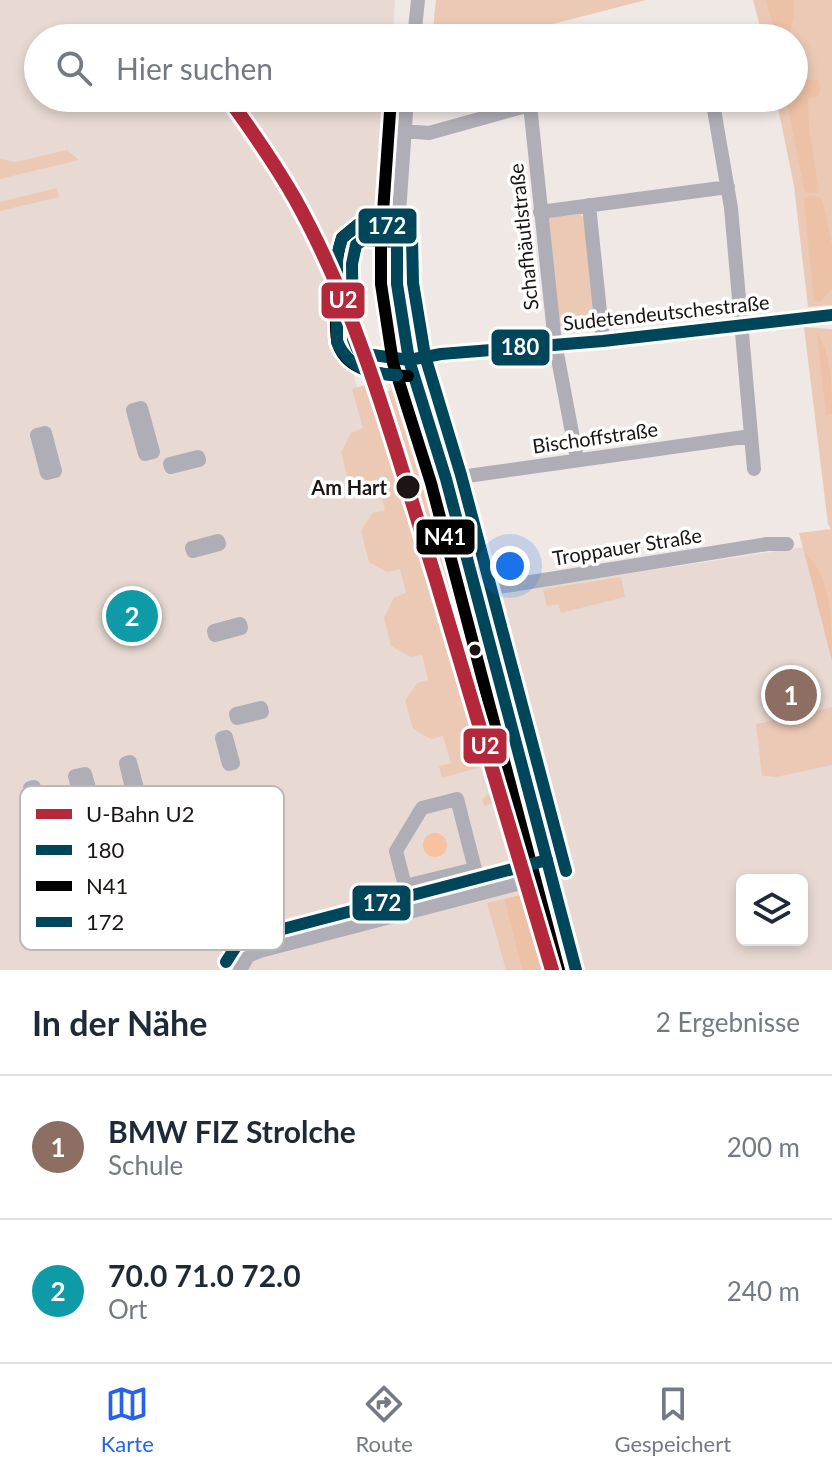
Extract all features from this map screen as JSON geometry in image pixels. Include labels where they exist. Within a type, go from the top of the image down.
[{"type":"street","points":[[415,24],[418,0]]},
{"type":"street","points":[[406,112],[396,271],[409,360],[446,479],[576,970]]},
{"type":"street","points":[[404,131],[429,133],[500,112]]},
{"type":"street","name":"Schafhäutlstraße","points":[[537,112],[540,212],[555,343],[577,459]]},
{"type":"street","points":[[715,112],[728,187],[754,469]]},
{"type":"street","points":[[540,212],[728,187]]},
{"type":"street","points":[[589,205],[603,341]]},
{"type":"street","name":"Sudetendeutschestraße","points":[[409,360],[441,354],[603,341],[832,315]]},
{"type":"street","name":"Bischoffstraße","points":[[446,479],[751,436]]},
{"type":"street","name":"Troppauer Straße","points":[[474,591],[767,544],[787,544]]},
{"type":"street","points":[[457,799],[475,869],[405,886],[396,851],[422,808],[457,799]]},
{"type":"street","points":[[284,945],[551,875]]},
{"type":"street","points":[[240,970],[248,956],[264,950]]},
{"type":"shaded area","points":[[0,0],[395,0],[394,24],[24,24],[24,112],[386,112],[375,227],[359,226],[345,238],[345,347],[423,605],[804,547],[832,662],[832,970],[0,970]]},
{"type":"shaded area","points":[[436,0],[646,0],[553,24],[433,24]]},
{"type":"shaded area","points":[[753,0],[832,0],[832,305],[808,307],[794,186],[779,112],[808,112],[808,24],[759,24]]},
{"type":"shaded area","points":[[765,0],[794,0],[792,24],[773,24]]},
{"type":"shaded area","points":[[808,79],[818,80],[818,96],[808,99]]},
{"type":"shaded area","points":[[808,99],[819,193],[805,193],[789,112],[808,112]]},
{"type":"shaded area","points":[[396,133],[399,133],[390,219],[384,218]]},
{"type":"shaded area","points":[[67,150],[79,160],[0,179],[0,159],[16,162]]},
{"type":"shaded area","points":[[57,188],[59,197],[0,211],[0,202]]},
{"type":"shaded area","points":[[804,198],[822,198],[832,246],[832,289],[821,301],[814,302]]},
{"type":"shaded area","points":[[580,214],[584,218],[594,324],[590,331],[572,333],[570,326],[559,326],[546,222],[549,217]]},
{"type":"shaded area","points":[[804,327],[832,329],[832,660],[799,533],[831,529]]},
{"type":"shaded area","points":[[817,333],[826,351],[830,372],[832,414],[826,415]]},
{"type":"shaded area","points":[[388,379],[393,380],[460,619],[449,623],[458,657],[470,654],[501,761],[442,778],[439,766],[451,763],[443,736],[431,739],[413,729],[405,701],[417,683],[428,680],[422,655],[410,657],[391,646],[384,618],[394,597],[406,593],[400,569],[387,572],[369,562],[361,531],[372,513],[385,510],[378,486],[365,489],[347,476],[341,452],[351,433],[363,428],[352,389],[381,380],[385,392],[391,390]]},
{"type":"shaded area","points":[[405,394],[408,394],[437,471],[469,592],[465,593],[435,477]]},
{"type":"shaded area","points":[[805,553],[821,575],[829,602],[832,662]]},
{"type":"shaded area","points":[[621,577],[625,597],[561,613],[558,604],[547,606],[543,589]]},
{"type":"shaded area","points":[[832,707],[832,765],[776,777],[762,776],[756,724]]},
{"type":"shaded area","points":[[510,788],[529,864],[522,870],[478,881],[477,878],[516,866],[500,802],[484,806],[482,800],[490,792]]},
{"type":"shaded area","points":[[435,833],[443,837],[447,845],[443,853],[435,857],[427,853],[423,845],[427,837]]},
{"type":"shaded area","points":[[537,891],[557,970],[522,970],[504,899]]},
{"type":"shaded area","points":[[504,899],[522,970],[506,970],[487,903]]},
{"type":"metro line","name":"U2","points":[[238,112],[295,199],[339,290],[358,338],[451,629],[552,970]]},
{"type":"transit line","name":"N41","points":[[390,112],[381,284],[393,363],[431,483],[559,970]]},
{"type":"transit line","name":"N41","points":[[398,226],[359,224],[342,238],[336,269],[336,334],[343,354],[358,367],[408,376]]},
{"type":"transit line","name":"172","points":[[397,375],[378,373],[354,364],[337,342],[337,256],[342,238],[359,224],[401,227],[412,237],[413,283],[425,356],[461,475],[566,871]]},
{"type":"transit line","name":"180","points":[[397,242],[363,240],[356,245],[352,264],[353,339],[357,349],[366,354],[409,360],[441,354],[603,341],[832,315]]},
{"type":"transit line","name":"180","points":[[397,242],[397,284],[409,360],[446,479],[576,970]]},
{"type":"transit line","name":"172","points":[[284,929],[547,860]]},
{"type":"transit line","name":"172","points":[[226,962],[234,950]]},
{"type":"place","name":"Am Hart","points":[[408,487]]},
{"type":"place","name":"70.0 71.0 72.0","points":[[132,616]]},
{"type":"place","name":"BMW FIZ Strolche","points":[[791,695]]}]
